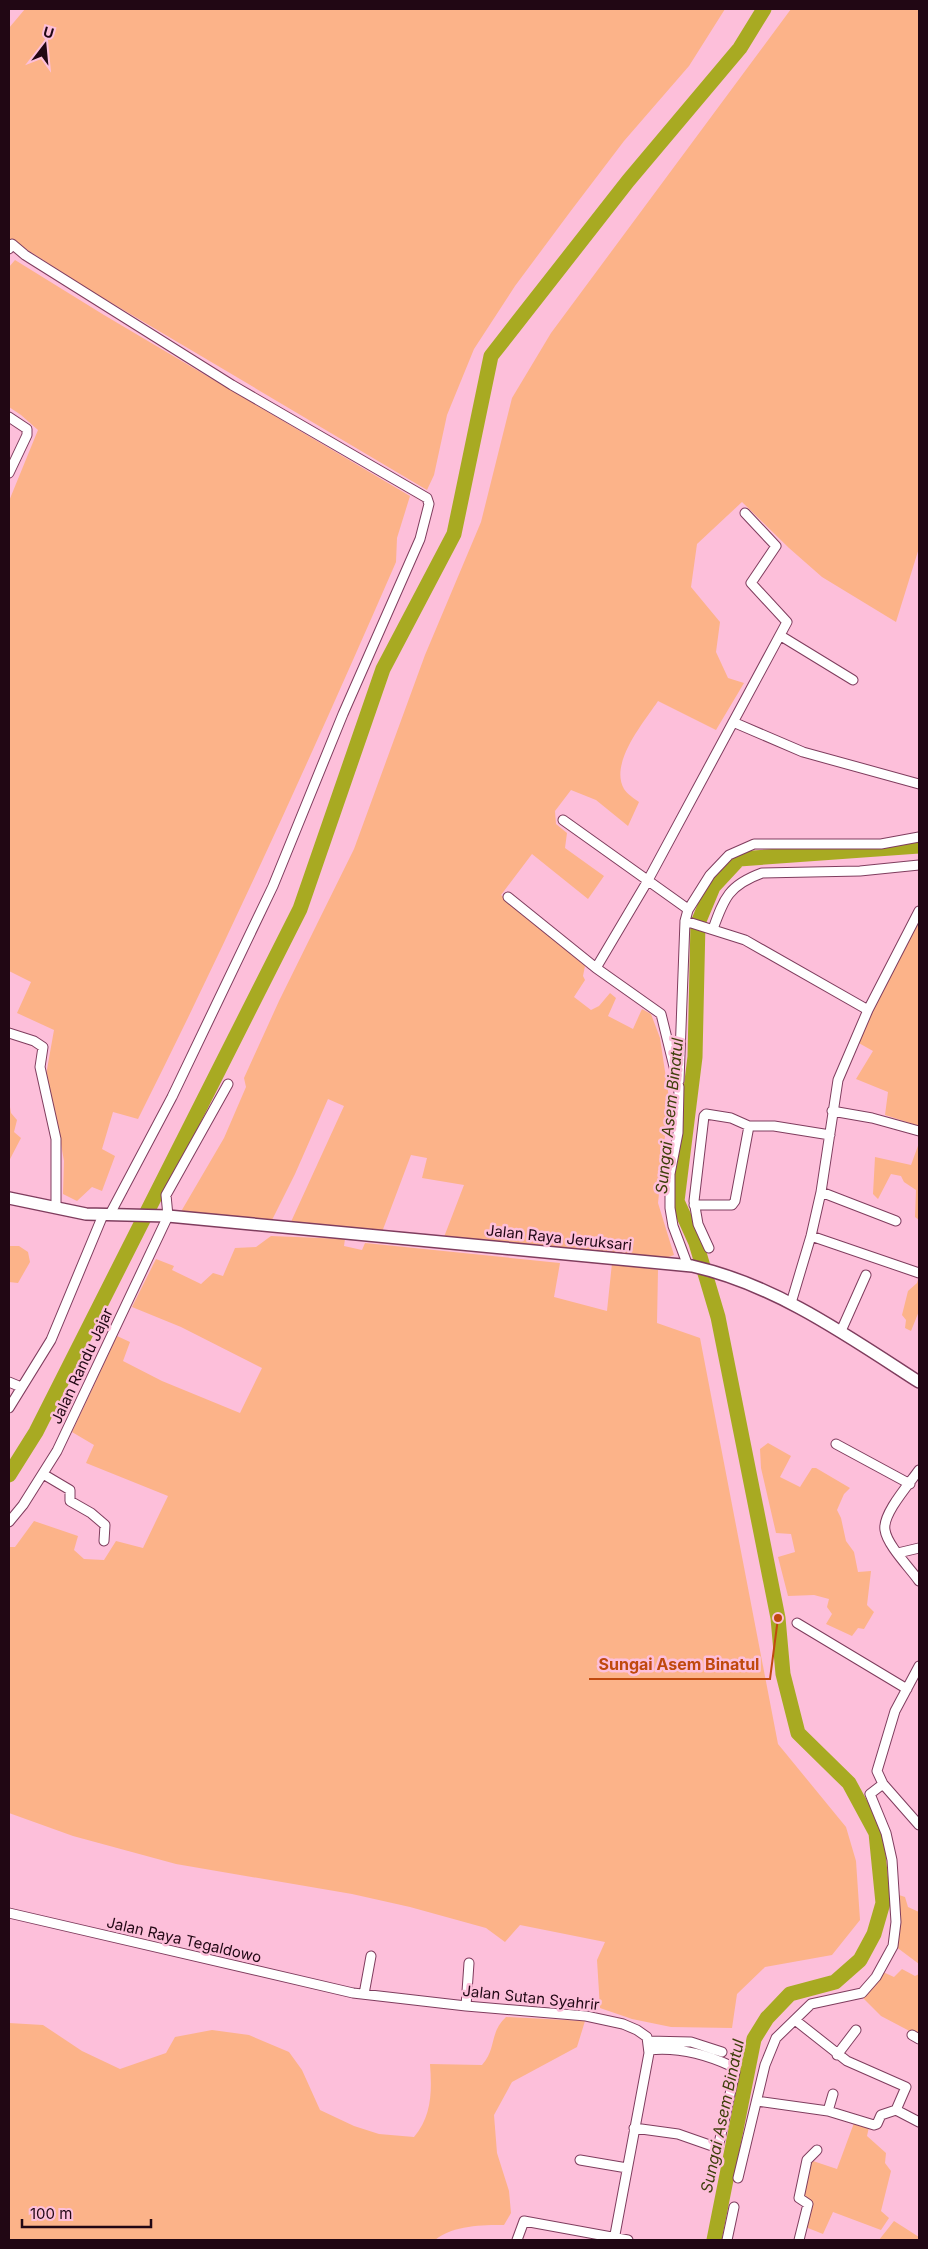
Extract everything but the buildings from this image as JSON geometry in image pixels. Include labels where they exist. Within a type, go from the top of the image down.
[{"type":"street","points":[[9,1408],[50,1340],[110,1214],[172,1097],[273,886],[343,714],[420,539],[429,504],[427,498],[232,385],[10,245]]},
{"type":"street","points":[[9,416],[26,429],[27,435],[9,473]]},
{"type":"street","points":[[596,968],[646,882],[781,636],[787,619],[751,582],[776,546],[745,513]]},
{"type":"street","points":[[781,636],[853,680]]},
{"type":"street","points":[[733,722],[803,752],[919,784]]},
{"type":"street","points":[[563,820],[646,882],[688,910]]},
{"type":"street","points":[[690,1266],[673,1226],[670,1208],[670,1174],[678,1133],[688,910],[710,875],[729,855],[754,844],[881,844],[919,837]]},
{"type":"street","points":[[712,929],[724,898],[729,892],[750,878],[762,873],[860,871],[919,865]]},
{"type":"street","points":[[508,897],[596,968],[661,1014],[679,1087]]},
{"type":"street","points":[[790,1303],[811,1236],[821,1192],[832,1111],[844,1062],[868,1010],[919,911]]},
{"type":"street","points":[[687,922],[745,940],[868,1010]]},
{"type":"street","points":[[9,1033],[34,1041],[44,1047],[40,1067],[56,1139],[56,1207]]},
{"type":"street","points":[[165,1217],[166,1195],[228,1084]]},
{"type":"street","points":[[832,1111],[872,1118],[919,1131]]},
{"type":"street","points":[[709,1248],[698,1224],[694,1205],[696,1165],[704,1116],[706,1114],[722,1116],[749,1126],[774,1126],[830,1135]]},
{"type":"street","points":[[694,1205],[726,1206],[732,1205],[735,1201],[749,1126]]},
{"type":"street","points":[[821,1192],[896,1221]]},
{"type":"street","name":"Jalan Raya Jeruksari","points":[[9,1198],[86,1214],[165,1217],[690,1266],[718,1272],[790,1303],[841,1331],[919,1382]]},
{"type":"street","name":"Jalan Randu Jajar","points":[[9,1522],[47,1477],[57,1451],[165,1217]]},
{"type":"street","points":[[811,1236],[919,1273]]},
{"type":"street","points":[[841,1331],[866,1275]]},
{"type":"street","points":[[9,1382],[21,1387]]},
{"type":"street","points":[[836,1444],[910,1484]]},
{"type":"street","points":[[919,1470],[892,1508],[885,1526],[888,1539],[919,1581]]},
{"type":"street","points":[[47,1477],[70,1490],[70,1501],[91,1513],[105,1525],[104,1541]]},
{"type":"street","points":[[898,1553],[919,1548]]},
{"type":"street","points":[[797,1623],[907,1689]]},
{"type":"street","points":[[919,1666],[895,1711],[879,1759],[878,1776],[919,1825]]},
{"type":"street","points":[[738,2178],[771,2048],[782,2030],[816,2002],[862,1993],[876,1977],[893,1946],[896,1922],[892,1860],[886,1833],[870,1794],[883,1784]]},
{"type":"street","name":"Jalan Raya Tegaldowo","points":[[9,1913],[353,1993]]},
{"type":"street","points":[[364,1994],[371,1956]]},
{"type":"street","points":[[466,2006],[469,1963]]},
{"type":"street","name":"Jalan Sutan Syahrir","points":[[353,1993],[595,2018],[637,2030],[647,2037],[648,2052]]},
{"type":"street","points":[[795,2020],[838,2055],[867,2071],[906,2087],[896,2110]]},
{"type":"street","points":[[838,2055],[856,2030]]},
{"type":"street","points":[[648,2052],[691,2042],[722,2052]]},
{"type":"street","points":[[634,2128],[678,2134],[718,2148],[735,2070],[734,2067],[728,2064],[695,2053],[672,2049],[648,2052]]},
{"type":"street","points":[[614,2239],[648,2052]]},
{"type":"street","points":[[828,2111],[833,2094]]},
{"type":"street","points":[[757,2101],[828,2111],[876,2125],[881,2115],[896,2110],[919,2122]]},
{"type":"street","points":[[799,2240],[808,2204],[799,2198],[806,2164],[817,2150]]},
{"type":"street","points":[[580,2160],[627,2168]]},
{"type":"street","points":[[727,2240],[734,2207]]},
{"type":"street","points":[[517,2240],[526,2222],[628,2240]]},
{"type":"shaded area","points":[[25,9],[725,9],[689,66],[624,141],[570,212],[515,286],[474,349],[447,415],[434,475],[427,490],[88,289],[9,238],[9,28]]},
{"type":"shaded area","points":[[791,9],[919,9],[919,548],[896,622],[822,577],[742,502],[697,544],[691,587],[720,622],[716,652],[728,678],[744,683],[716,730],[658,701],[630,743],[621,767],[621,779],[624,789],[639,802],[628,826],[596,800],[571,790],[555,811],[556,824],[567,833],[565,848],[604,876],[588,899],[532,854],[501,895],[585,966],[583,976],[585,980],[574,997],[591,1010],[599,1006],[610,993],[616,998],[608,1016],[633,1029],[642,1009],[651,1014],[660,1038],[669,1098],[658,1203],[674,1255],[663,1259],[444,1237],[464,1185],[422,1178],[427,1158],[411,1155],[382,1232],[290,1224],[344,1106],[328,1099],[295,1174],[271,1222],[179,1215],[224,1138],[246,1087],[244,1078],[279,1001],[354,849],[425,655],[481,522],[512,398],[551,333]]},
{"type":"shaded area","points":[[15,260],[104,315],[410,496],[397,538],[396,562],[303,773],[238,912],[138,1119],[113,1112],[102,1149],[115,1156],[102,1191],[92,1187],[77,1201],[63,1194],[64,1161],[46,1075],[54,1030],[17,1013],[31,982],[9,971],[9,501],[38,430],[9,407],[9,267]]},
{"type":"shaded area","points":[[919,919],[919,1126],[885,1115],[888,1092],[856,1079],[873,1051],[857,1042]]},
{"type":"shaded area","points":[[9,1101],[11,1113],[17,1120],[14,1132],[21,1138],[9,1161]]},
{"type":"shaded area","points":[[919,1143],[919,1220],[915,1217],[916,1190],[904,1182],[901,1176],[891,1174],[878,1199],[873,1194],[875,1157],[911,1165]]},
{"type":"shaded area","points":[[271,1236],[345,1239],[344,1246],[362,1250],[365,1243],[560,1263],[554,1297],[607,1311],[612,1263],[658,1270],[657,1323],[700,1338],[778,1744],[846,1827],[856,1861],[860,1920],[832,1955],[765,1967],[737,1994],[732,2028],[671,2027],[632,2019],[600,2008],[597,1960],[605,1942],[520,1925],[505,1942],[486,1928],[410,1907],[352,1894],[176,1864],[73,1836],[9,1813],[9,1547],[15,1547],[34,1521],[78,1536],[74,1550],[84,1559],[104,1560],[116,1541],[143,1548],[168,1496],[86,1463],[94,1445],[72,1432],[117,1336],[130,1342],[123,1361],[162,1381],[240,1413],[262,1368],[181,1327],[132,1307],[156,1259],[174,1266],[172,1270],[201,1284],[213,1273],[223,1276],[235,1248],[256,1247]]},
{"type":"shaded area","points":[[9,1246],[19,1246],[28,1252],[30,1262],[18,1283],[9,1282]]},
{"type":"shaded area","points":[[919,1276],[919,1311],[911,1331],[905,1328],[906,1320],[902,1315],[908,1291],[917,1283]]},
{"type":"shaded area","points":[[768,1443],[791,1456],[780,1477],[800,1487],[812,1468],[816,1468],[850,1488],[844,1494],[837,1510],[841,1518],[846,1541],[854,1552],[858,1572],[871,1571],[867,1605],[874,1612],[864,1629],[858,1628],[852,1636],[826,1624],[832,1614],[827,1607],[829,1599],[814,1595],[788,1596],[778,1557],[795,1552],[791,1534],[776,1533],[761,1468],[760,1449]]},
{"type":"shaded area","points":[[899,1895],[905,1897],[908,1907],[919,1912],[919,1964],[895,1946],[899,1922]]},
{"type":"shaded area","points":[[902,1969],[915,1976],[919,1974],[919,2036],[881,2016],[862,1997],[873,1988],[883,1972],[894,1977]]},
{"type":"shaded area","points":[[506,2017],[585,2021],[577,2047],[512,2082],[494,2115],[497,2153],[509,2191],[511,2213],[504,2225],[459,2229],[451,2231],[435,2240],[9,2240],[9,2023],[43,2025],[82,2051],[120,2069],[166,2053],[175,2037],[212,2030],[249,2035],[289,2052],[302,2070],[320,2110],[354,2126],[379,2134],[414,2137],[424,2121],[430,2103],[430,2064],[482,2065],[490,2053],[497,2029]]},
{"type":"shaded area","points":[[854,2123],[869,2127],[867,2136],[886,2153],[885,2163],[891,2171],[881,2211],[889,2218],[881,2230],[833,2212],[823,2234],[798,2224],[804,2205],[797,2195],[804,2158],[837,2169]]},
{"type":"shaded area","points":[[894,2221],[919,2237],[919,2240],[879,2240]]},
{"type":"waterway","points":[[9,1475],[36,1432],[300,909],[383,669],[454,534],[491,356],[628,181],[740,48],[764,9]]},
{"type":"waterway","name":"Sungai Asem Binatul","points":[[714,2240],[754,2039],[767,2018],[790,1994],[835,1982],[860,1960],[874,1934],[883,1903],[876,1833],[849,1783],[798,1733],[783,1674],[778,1618],[718,1317],[696,1243],[677,1201],[695,1057],[698,923],[713,887],[739,859],[919,846]]},
{"type":"place","name":"Sungai Asem Binatul","points":[[778,1618]]}]
